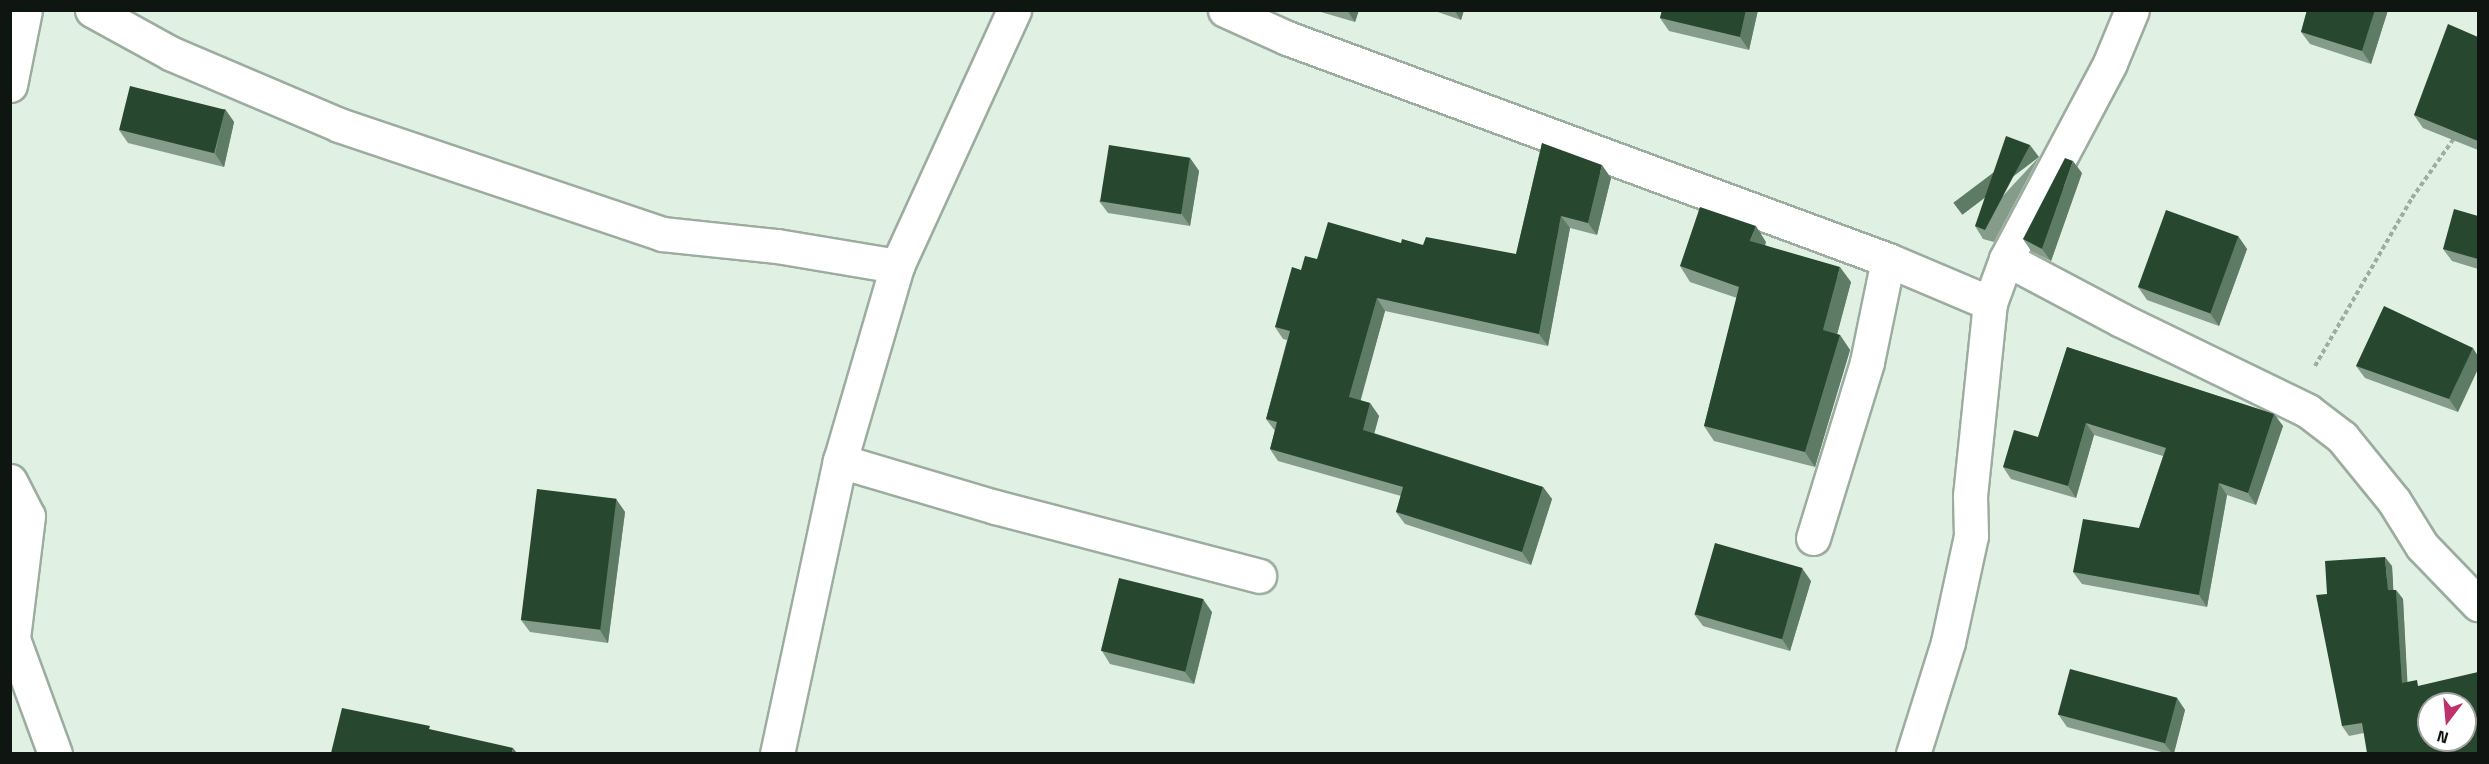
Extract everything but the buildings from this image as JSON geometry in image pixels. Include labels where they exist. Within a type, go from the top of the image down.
[{"type":"street","points":[[10,86],[25,10]]},
{"type":"street","points":[[92,10],[172,54],[339,125],[662,234],[777,246],[897,266]]},
{"type":"street","points":[[777,753],[840,461],[897,266],[1014,10]]},
{"type":"street","points":[[1225,10],[1287,38],[1888,260],[1990,303]]},
{"type":"street","points":[[1913,753],[1948,642],[1971,536],[1970,496],[1990,303],[2006,259],[2110,63],[2132,10]]},
{"type":"street","points":[[2006,259],[2121,320],[2308,411],[2342,437],[2394,501],[2422,546],[2478,604]]},
{"type":"street","points":[[1813,538],[1868,362],[1888,260]]},
{"type":"street","points":[[840,461],[995,507],[1259,576]]},
{"type":"street","points":[[10,481],[28,516],[13,639],[55,753]]},
{"type":"path","points":[[2308,411],[2317,357],[2412,198],[2456,134]]}]
